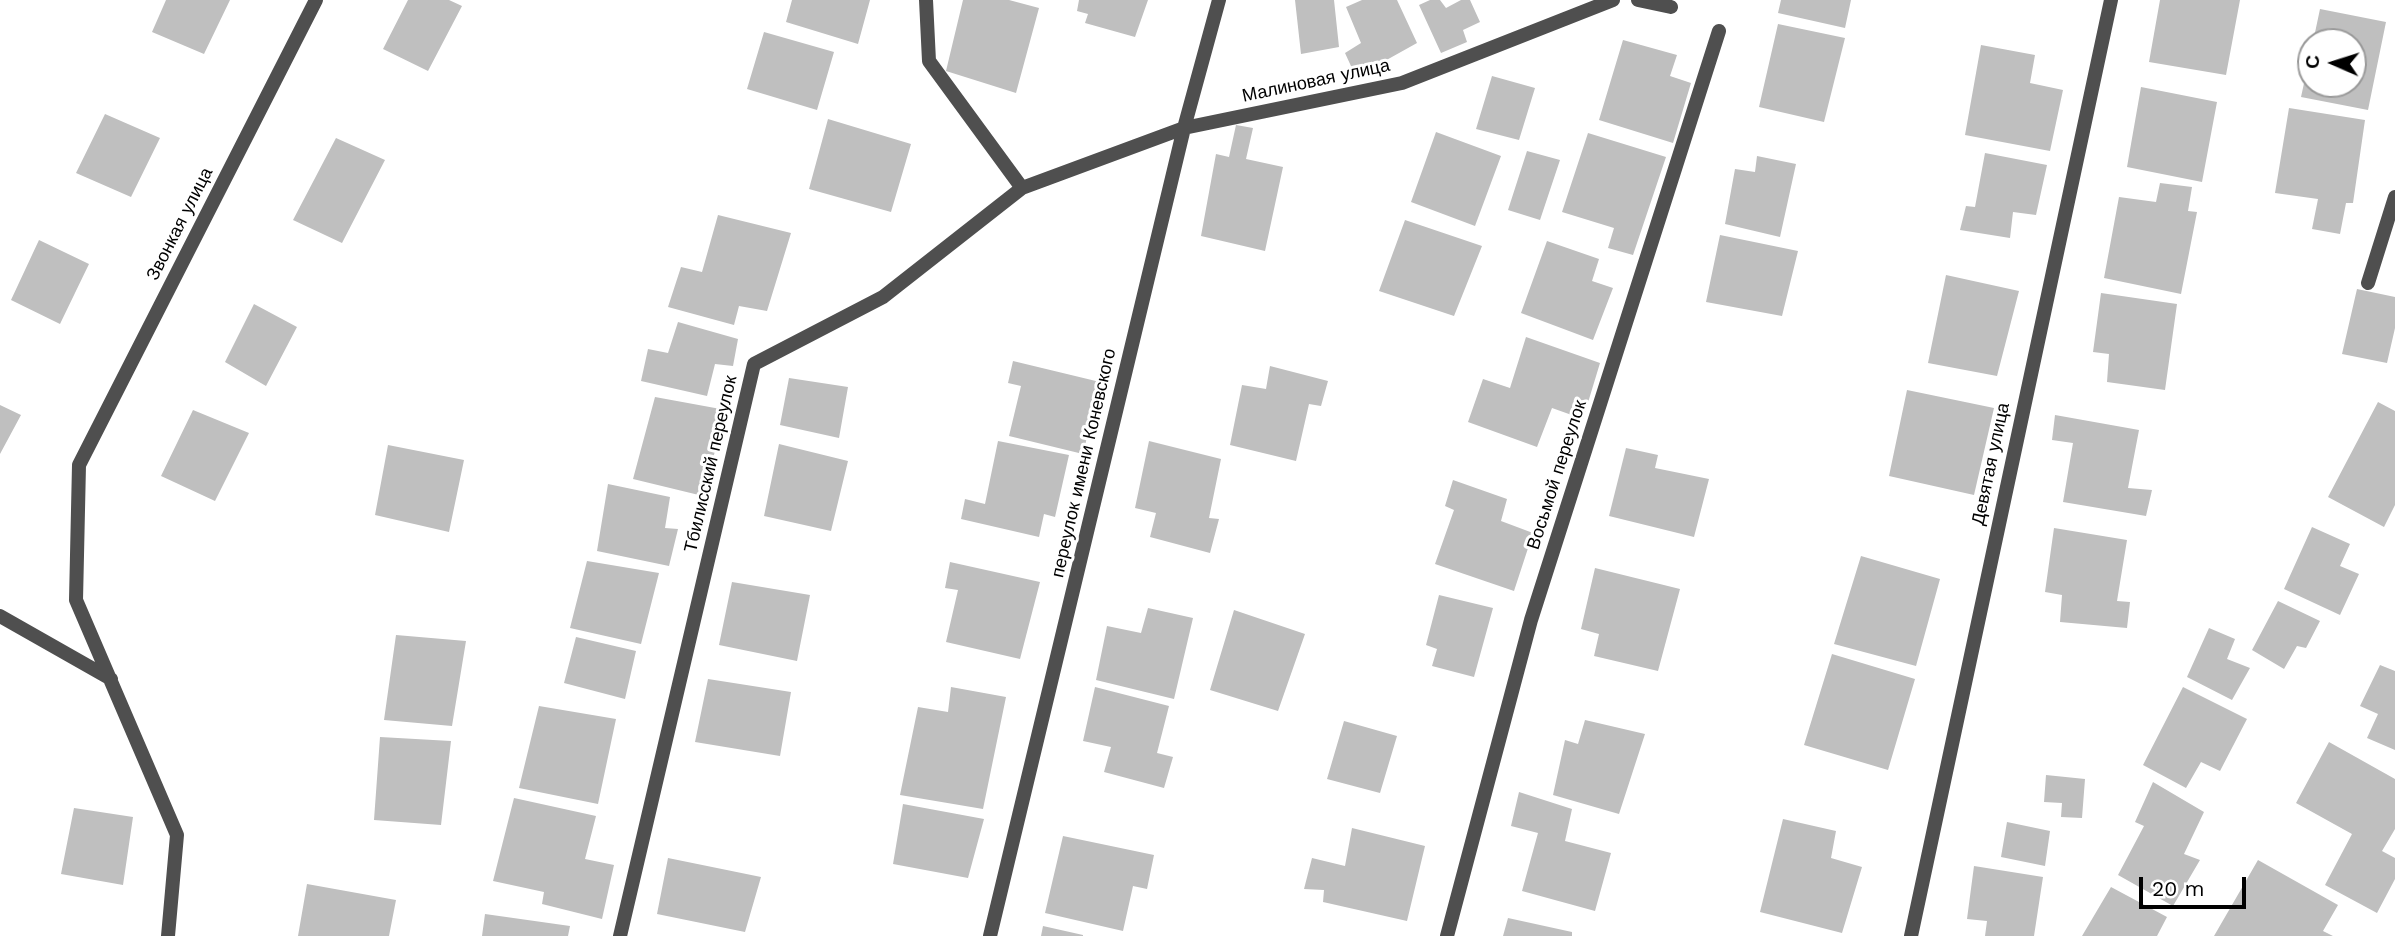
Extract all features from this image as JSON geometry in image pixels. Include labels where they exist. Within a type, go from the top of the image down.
[{"type":"street","name":"Звонкая улица","points":[[111,680],[76,600],[79,465],[316,0]]},
{"type":"street","points":[[926,0],[929,61],[1022,187]]},
{"type":"street","name":"переулок имени Коневского","points":[[990,936],[1184,128],[1219,0]]},
{"type":"street","name":"Малиновая улица","points":[[1022,187],[1184,128],[1402,83],[1613,0]]},
{"type":"street","points":[[1638,0],[1671,7]]},
{"type":"street","name":"Девятая улица","points":[[1911,936],[2110,0]]},
{"type":"street","name":"Восьмой переулок","points":[[1447,936],[1531,620],[1719,31]]},
{"type":"street","name":"Тбилисский переулок","points":[[620,936],[754,364],[883,297],[1022,187]]},
{"type":"street","points":[[2368,283],[2395,197]]},
{"type":"street","points":[[0,616],[111,680],[177,835],[168,936]]},
{"type":"building","points":[[166,0],[230,0],[204,54],[152,32]]},
{"type":"building","points":[[408,0],[449,0],[462,6],[428,71],[383,49]]},
{"type":"building","points":[[792,0],[870,0],[858,44],[786,22]]},
{"type":"building","points":[[963,0],[1009,0],[1039,8],[1016,93],[946,71]]},
{"type":"building","points":[[1079,0],[1148,0],[1135,37],[1085,23],[1088,14],[1077,11]]},
{"type":"building","points":[[1295,0],[1334,0],[1339,47],[1301,54]]},
{"type":"building","points":[[1362,0],[1397,0],[1417,43],[1356,77],[1345,53],[1361,43],[1346,7]]},
{"type":"building","points":[[1430,0],[1440,0],[1446,8],[1461,0],[1470,0],[1480,22],[1463,30],[1467,42],[1441,53],[1419,5]]},
{"type":"building","points":[[1781,0],[1851,0],[1845,28],[1778,13]]},
{"type":"building","points":[[2160,0],[2240,0],[2226,75],[2149,62]]},
{"type":"building","points":[[2320,9],[2386,22],[2368,110],[2306,98],[2367,98],[2367,28],[2316,28]]},
{"type":"building","points":[[1778,24],[1845,38],[1824,122],[1759,107]]},
{"type":"building","points":[[764,32],[834,52],[817,110],[747,89]]},
{"type":"building","points":[[1623,40],[1677,55],[1670,76],[1691,83],[1673,143],[1599,120]]},
{"type":"building","points":[[1981,45],[2035,55],[2030,83],[2063,90],[2050,151],[1965,135]]},
{"type":"building","points":[[1492,76],[1535,88],[1519,140],[1476,129]]},
{"type":"building","points":[[2141,87],[2217,102],[2202,182],[2127,167]]},
{"type":"building","points":[[2289,108],[2365,120],[2353,203],[2346,203],[2340,234],[2312,229],[2318,199],[2275,193]]},
{"type":"building","points":[[105,114],[160,138],[131,197],[76,173]]},
{"type":"building","points":[[828,119],[911,144],[891,212],[809,189]]},
{"type":"building","points":[[1236,125],[1253,128],[1246,159],[1283,167],[1265,251],[1201,236],[1216,154],[1229,157]]},
{"type":"building","points":[[1436,132],[1501,156],[1475,226],[1411,202]]},
{"type":"building","points":[[1588,133],[1666,157],[1633,255],[1608,248],[1614,228],[1562,212]]},
{"type":"building","points":[[336,138],[385,160],[342,243],[293,220]]},
{"type":"building","points":[[1527,151],[1560,160],[1540,220],[1508,210]]},
{"type":"building","points":[[1985,153],[2047,165],[2036,215],[2013,212],[2010,238],[1960,230],[1966,206],[1975,207]]},
{"type":"building","points":[[1757,156],[1796,164],[1780,237],[1725,224],[1735,169],[1755,172]]},
{"type":"building","points":[[2160,183],[2192,187],[2188,211],[2197,212],[2181,294],[2104,278],[2119,197],[2156,202]]},
{"type":"building","points":[[718,215],[791,233],[767,311],[739,306],[734,325],[668,307],[681,267],[702,272]]},
{"type":"building","points":[[1405,220],[1482,246],[1454,316],[1379,291]]},
{"type":"building","points":[[1720,235],[1798,251],[1782,316],[1706,302]]},
{"type":"building","points":[[39,240],[89,264],[60,324],[11,300]]},
{"type":"building","points":[[1547,241],[1599,259],[1592,281],[1613,288],[1593,340],[1521,313]]},
{"type":"building","points":[[1946,275],[2019,291],[1997,376],[1928,363]]},
{"type":"building","points":[[2357,289],[2395,297],[2395,328],[2387,363],[2342,354]]},
{"type":"building","points":[[2101,293],[2177,304],[2165,390],[2107,382],[2109,354],[2093,352]]},
{"type":"building","points":[[254,304],[297,327],[266,386],[225,362]]},
{"type":"building","points":[[678,322],[738,339],[733,366],[715,364],[707,396],[641,381],[648,349],[668,353]]},
{"type":"building","points":[[1526,337],[1600,363],[1583,419],[1552,408],[1537,447],[1468,422],[1483,379],[1510,388]]},
{"type":"building","points":[[1013,361],[1100,382],[1083,454],[1009,436],[1021,386],[1008,383]]},
{"type":"building","points":[[1270,366],[1328,381],[1321,406],[1309,404],[1296,461],[1230,445],[1242,385],[1266,389]]},
{"type":"building","points":[[789,378],[848,387],[839,438],[780,425]]},
{"type":"building","points":[[1907,390],[1994,408],[1974,495],[1889,476]]},
{"type":"building","points":[[655,397],[726,410],[703,496],[633,479]]},
{"type":"building","points":[[2378,402],[2395,411],[2395,505],[2384,527],[2328,497]]},
{"type":"building","points":[[0,405],[21,415],[0,454]]},
{"type":"building","points":[[193,410],[249,433],[215,501],[161,476]]},
{"type":"building","points":[[2055,415],[2139,430],[2128,488],[2152,490],[2146,516],[2063,502],[2073,443],[2052,440]]},
{"type":"building","points":[[998,441],[1069,455],[1055,517],[1044,514],[1039,537],[961,519],[965,499],[985,504]]},
{"type":"building","points":[[1149,441],[1221,459],[1209,518],[1219,519],[1210,553],[1150,537],[1156,513],[1135,508]]},
{"type":"building","points":[[779,444],[848,461],[831,531],[764,516]]},
{"type":"building","points":[[388,445],[464,460],[449,532],[375,515]]},
{"type":"building","points":[[1626,448],[1658,455],[1655,468],[1709,479],[1694,537],[1609,516]]},
{"type":"building","points":[[1453,480],[1507,499],[1501,521],[1533,533],[1514,591],[1435,564],[1454,510],[1445,506]]},
{"type":"building","points":[[608,484],[670,497],[665,528],[678,529],[669,566],[597,551]]},
{"type":"building","points":[[2312,527],[2350,544],[2340,566],[2359,574],[2340,615],[2284,589]]},
{"type":"building","points":[[2054,528],[2127,540],[2117,601],[2130,602],[2127,628],[2060,622],[2062,595],[2045,592]]},
{"type":"building","points":[[1861,556],[1940,579],[1916,666],[1834,644]]},
{"type":"building","points":[[587,561],[659,573],[641,644],[570,628]]},
{"type":"building","points":[[950,562],[1040,582],[1020,659],[946,642],[958,590],[945,588]]},
{"type":"building","points":[[1595,568],[1680,589],[1658,671],[1594,656],[1599,634],[1581,629]]},
{"type":"building","points":[[732,582],[810,595],[797,661],[719,645]]},
{"type":"building","points":[[1439,595],[1493,608],[1474,677],[1432,666],[1437,649],[1426,645]]},
{"type":"building","points":[[2278,601],[2320,621],[2306,648],[2297,646],[2284,669],[2252,650]]},
{"type":"building","points":[[1148,608],[1193,618],[1174,699],[1096,680],[1107,626],[1141,633]]},
{"type":"building","points":[[1234,610],[1305,634],[1278,711],[1210,690]]},
{"type":"building","points":[[2209,628],[2235,639],[2227,659],[2250,668],[2232,700],[2187,677]]},
{"type":"building","points":[[396,635],[466,641],[452,726],[384,720]]},
{"type":"building","points":[[576,637],[636,651],[625,699],[564,683]]},
{"type":"building","points":[[1832,654],[1915,679],[1888,770],[1804,745]]},
{"type":"building","points":[[2380,665],[2395,671],[2395,750],[2367,738],[2378,714],[2360,706]]},
{"type":"building","points":[[708,679],[791,692],[780,756],[695,742]]},
{"type":"building","points":[[951,687],[1006,697],[983,809],[900,795],[918,707],[948,712]]},
{"type":"building","points":[[1095,687],[1169,706],[1157,753],[1173,757],[1164,788],[1104,772],[1111,747],[1083,741]]},
{"type":"building","points":[[2183,687],[2247,719],[2220,771],[2201,762],[2186,788],[2143,765]]},
{"type":"building","points":[[539,706],[616,719],[598,804],[519,788]]},
{"type":"building","points":[[1585,720],[1645,734],[1619,814],[1553,795],[1565,740],[1578,744]]},
{"type":"building","points":[[1344,721],[1397,736],[1380,793],[1327,779]]},
{"type":"building","points":[[380,737],[451,741],[441,825],[374,820]]},
{"type":"building","points":[[2329,742],[2395,779],[2395,829],[2382,851],[2395,858],[2395,879],[2377,913],[2325,885],[2352,834],[2296,803]]},
{"type":"building","points":[[2046,775],[2085,779],[2082,818],[2061,817],[2062,803],[2044,802]]},
{"type":"building","points":[[2153,782],[2204,812],[2184,854],[2200,860],[2173,906],[2118,875],[2144,826],[2135,822]]},
{"type":"building","points":[[1519,792],[1572,809],[1565,841],[1611,853],[1595,911],[1522,891],[1538,833],[1511,826]]},
{"type":"building","points":[[514,798],[596,816],[585,859],[614,865],[602,919],[542,904],[544,892],[493,881]]},
{"type":"building","points":[[903,804],[984,819],[968,878],[893,864]]},
{"type":"building","points":[[74,808],[133,817],[123,885],[61,874]]},
{"type":"building","points":[[1783,819],[1836,831],[1831,858],[1862,867],[1842,933],[1760,912]]},
{"type":"building","points":[[2007,822],[2050,831],[2045,866],[2001,857]]},
{"type":"building","points":[[1352,828],[1425,846],[1407,921],[1323,902],[1324,890],[1304,889],[1312,858],[1345,866]]},
{"type":"building","points":[[1063,836],[1154,855],[1147,889],[1133,886],[1123,931],[1045,913]]},
{"type":"building","points":[[668,858],[761,877],[745,932],[657,914]]},
{"type":"building","points":[[2258,860],[2338,905],[2323,931],[2333,936],[2214,936]]},
{"type":"building","points":[[1974,866],[2043,877],[2034,936],[1985,936],[1987,921],[1967,919]]},
{"type":"building","points":[[307,884],[396,900],[389,936],[298,936]]},
{"type":"building","points":[[2111,887],[2167,917],[2157,936],[2082,936]]},
{"type":"building","points":[[485,914],[570,926],[568,936],[482,936]]},
{"type":"building","points":[[1508,918],[1572,932],[1572,936],[1503,936]]},
{"type":"building","points":[[1043,926],[1083,935],[1083,936],[1041,936]]}]
